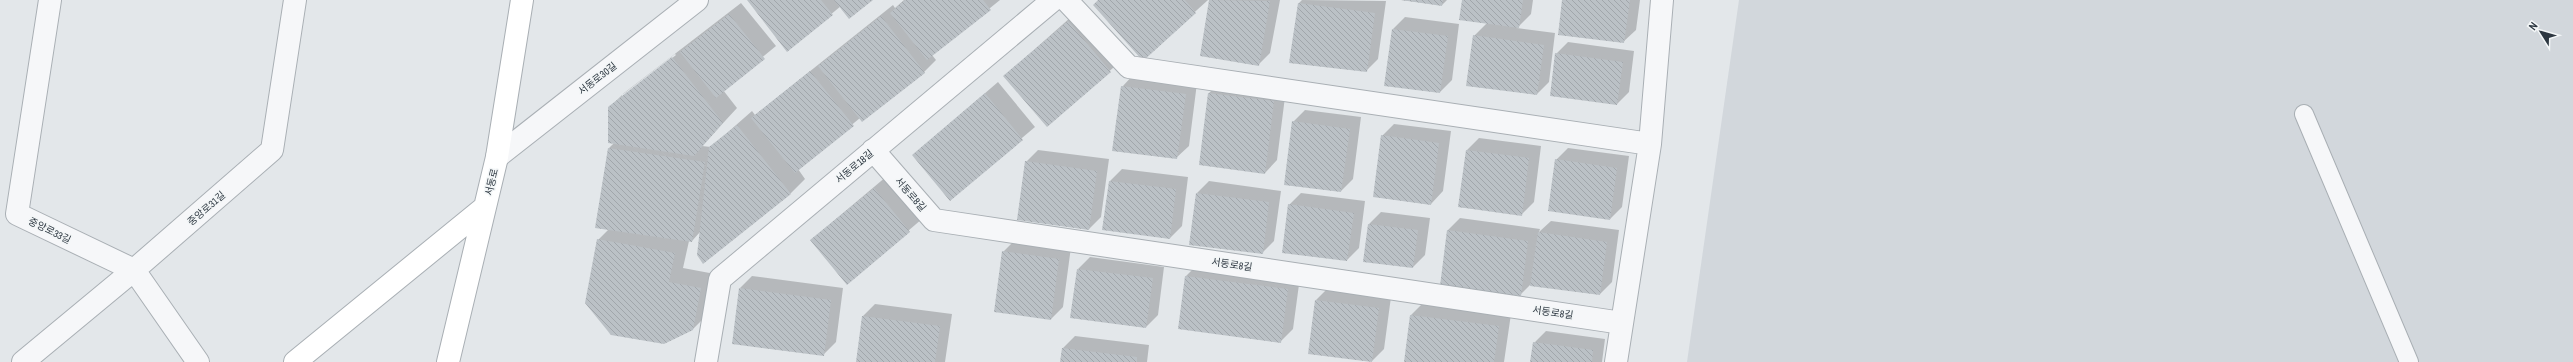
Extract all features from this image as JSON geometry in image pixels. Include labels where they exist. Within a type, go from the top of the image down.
[{"type":"street","name":"중앙로33길","points":[[50,0],[17,214],[134,270],[198,362]]},
{"type":"street","name":"중앙로31길","points":[[23,362],[134,270],[272,150],[295,0]]},
{"type":"street","name":"서동로","points":[[448,362],[497,157],[522,0]]},
{"type":"street","name":"서동로30길","points":[[497,157],[697,0]]},
{"type":"street","name":"서동로18길","points":[[706,362],[720,279],[1053,0]]},
{"type":"street","points":[[1066,0],[1129,67],[1650,144]]},
{"type":"street","points":[[1616,362],[1650,144],[1662,0]]},
{"type":"street","name":"서동로8길","points":[[874,150],[934,220],[1622,323]]},
{"type":"street","points":[[295,362],[485,207]]},
{"type":"lane","points":[[2304,114],[2409,362]]},
{"type":"shaded area","points":[[1739,0],[2573,0],[2573,362],[1687,362]]},
{"type":"building","points":[[747,0],[821,0],[833,15],[787,52]]},
{"type":"building","points":[[834,0],[873,0],[849,19]]},
{"type":"building","points":[[905,0],[983,0],[991,10],[927,60],[890,13]]},
{"type":"building","points":[[1098,0],[1185,0],[1196,13],[1143,61],[1093,5]]},
{"type":"building","points":[[1209,0],[1270,1],[1259,66],[1200,56]]},
{"type":"building","points":[[1401,0],[1443,0],[1442,6]]},
{"type":"building","points":[[1462,0],[1523,0],[1519,28],[1459,20]]},
{"type":"building","points":[[1562,0],[1630,0],[1624,43],[1558,35]]},
{"type":"building","points":[[1298,3],[1375,13],[1367,72],[1289,63]]},
{"type":"building","points":[[729,14],[765,59],[716,98],[680,52]]},
{"type":"building","points":[[881,16],[925,73],[862,122],[818,66]]},
{"type":"building","points":[[1068,21],[1111,72],[1047,127],[1003,76]]},
{"type":"building","points":[[1392,29],[1448,36],[1440,93],[1384,86]]},
{"type":"building","points":[[1473,35],[1544,45],[1537,95],[1466,86]]},
{"type":"building","points":[[1555,53],[1623,62],[1617,105],[1550,96]]},
{"type":"building","points":[[672,57],[723,123],[694,156],[608,143],[608,107]]},
{"type":"building","points":[[810,71],[854,126],[795,173],[751,118]]},
{"type":"building","points":[[1121,86],[1186,94],[1177,159],[1112,151]]},
{"type":"building","points":[[985,93],[1023,140],[950,201],[912,155]]},
{"type":"building","points":[[1208,93],[1274,101],[1265,174],[1199,165]]},
{"type":"building","points":[[1292,121],[1350,129],[1341,192],[1284,185]]},
{"type":"building","points":[[737,125],[791,194],[703,264],[697,255],[709,147]]},
{"type":"building","points":[[1381,135],[1439,143],[1431,205],[1373,197]]},
{"type":"building","points":[[608,148],[705,162],[692,242],[595,228]]},
{"type":"building","points":[[1466,150],[1529,158],[1522,216],[1458,207]]},
{"type":"building","points":[[1555,159],[1617,168],[1610,220],[1548,211]]},
{"type":"building","points":[[1025,161],[1097,171],[1089,230],[1017,220]]},
{"type":"building","points":[[1109,181],[1176,189],[1170,239],[1102,230]]},
{"type":"building","points":[[874,188],[910,232],[847,285],[810,240]]},
{"type":"building","points":[[1196,193],[1269,202],[1263,254],[1189,245]]},
{"type":"building","points":[[1288,204],[1354,213],[1347,261],[1282,253]]},
{"type":"building","points":[[1368,224],[1418,230],[1413,268],[1363,262]]},
{"type":"building","points":[[1447,230],[1528,241],[1521,296],[1440,286]]},
{"type":"building","points":[[1538,232],[1607,242],[1600,295],[1530,286]]},
{"type":"building","points":[[597,239],[675,253],[669,282],[701,288],[693,330],[664,344],[611,335],[585,303]]},
{"type":"building","points":[[1002,251],[1059,259],[1051,320],[994,312]]},
{"type":"building","points":[[1077,269],[1153,278],[1146,328],[1070,318]]},
{"type":"building","points":[[1185,276],[1288,289],[1281,343],[1178,329]]},
{"type":"building","points":[[739,288],[831,300],[824,356],[732,344]]},
{"type":"building","points":[[1315,300],[1379,308],[1372,362],[1308,354]]},
{"type":"building","points":[[1410,315],[1499,326],[1494,362],[1404,362]]},
{"type":"building","points":[[862,316],[940,326],[935,362],[856,362]]},
{"type":"building","points":[[1533,342],[1593,350],[1592,362],[1530,362]]},
{"type":"building","points":[[1062,348],[1137,357],[1137,362],[1060,362]]}]
